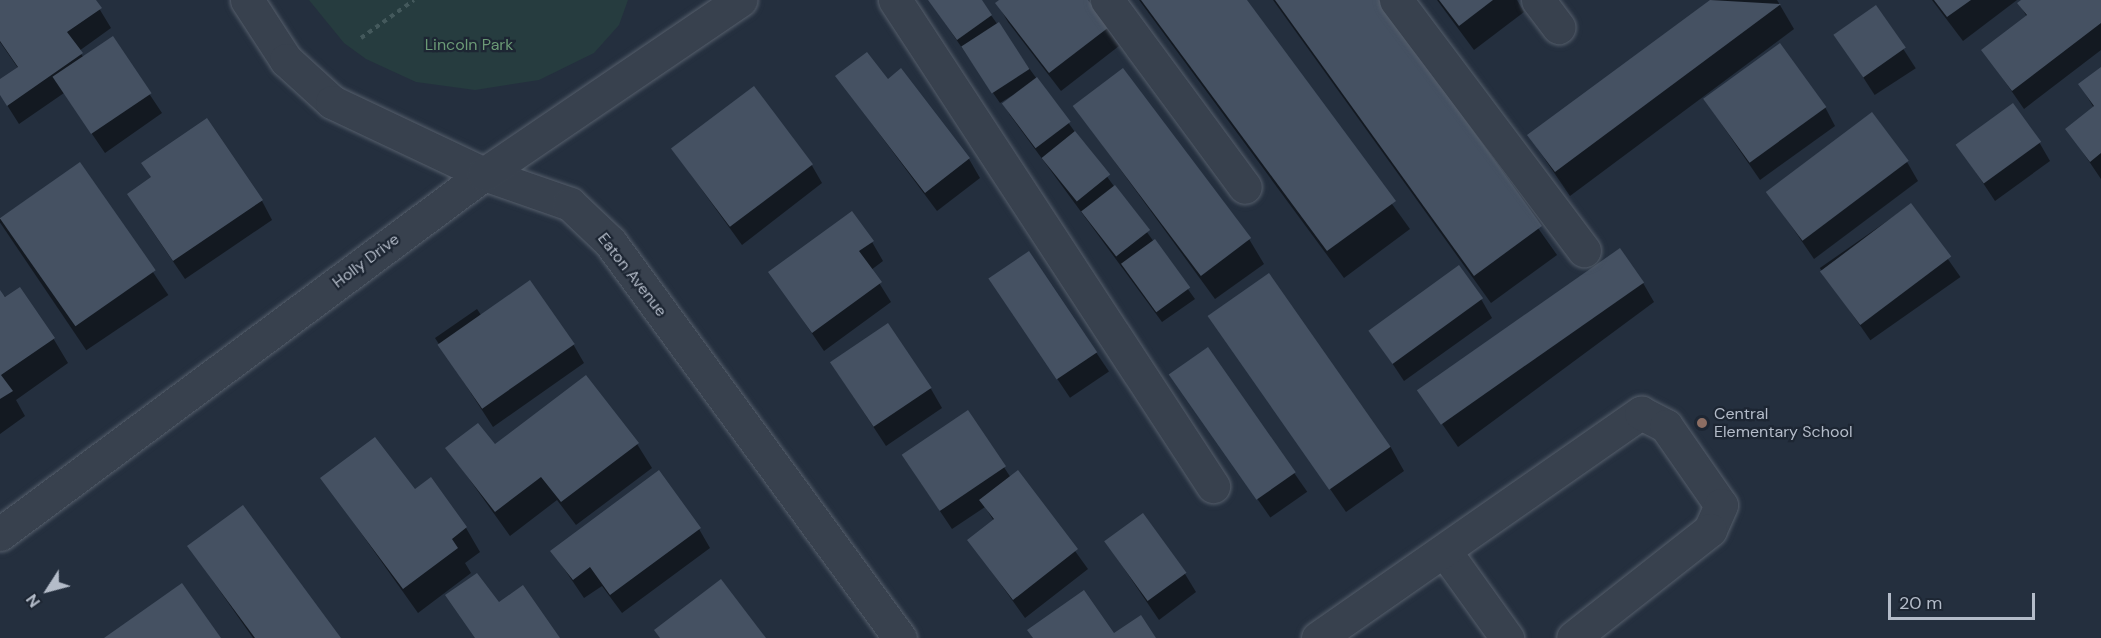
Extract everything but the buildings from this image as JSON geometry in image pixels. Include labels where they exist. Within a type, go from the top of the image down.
[{"type":"street","name":"Eaton Avenue","points":[[247,0],[286,60],[332,102],[484,174],[570,204],[610,242],[900,638]]},
{"type":"street","name":"Holly Drive","points":[[0,534],[484,174],[740,0]]},
{"type":"street","points":[[895,0],[1213,486]]},
{"type":"street","points":[[1107,0],[1245,187]]},
{"type":"street","points":[[1396,0],[1584,250]]},
{"type":"street","points":[[1538,0],[1558,27]]},
{"type":"street","points":[[1318,638],[1446,553],[1507,502],[1641,413],[1666,426],[1721,505],[1714,522],[1573,638]]},
{"type":"street","points":[[1446,553],[1507,638]]},
{"type":"path","points":[[361,38],[414,0]]},
{"type":"green space","name":"Lincoln Park","points":[[309,0],[628,0],[619,25],[594,53],[539,80],[475,90],[416,82],[366,59],[344,43]]},
{"type":"place","name":"Central Elementary School","points":[[1702,423]]}]
